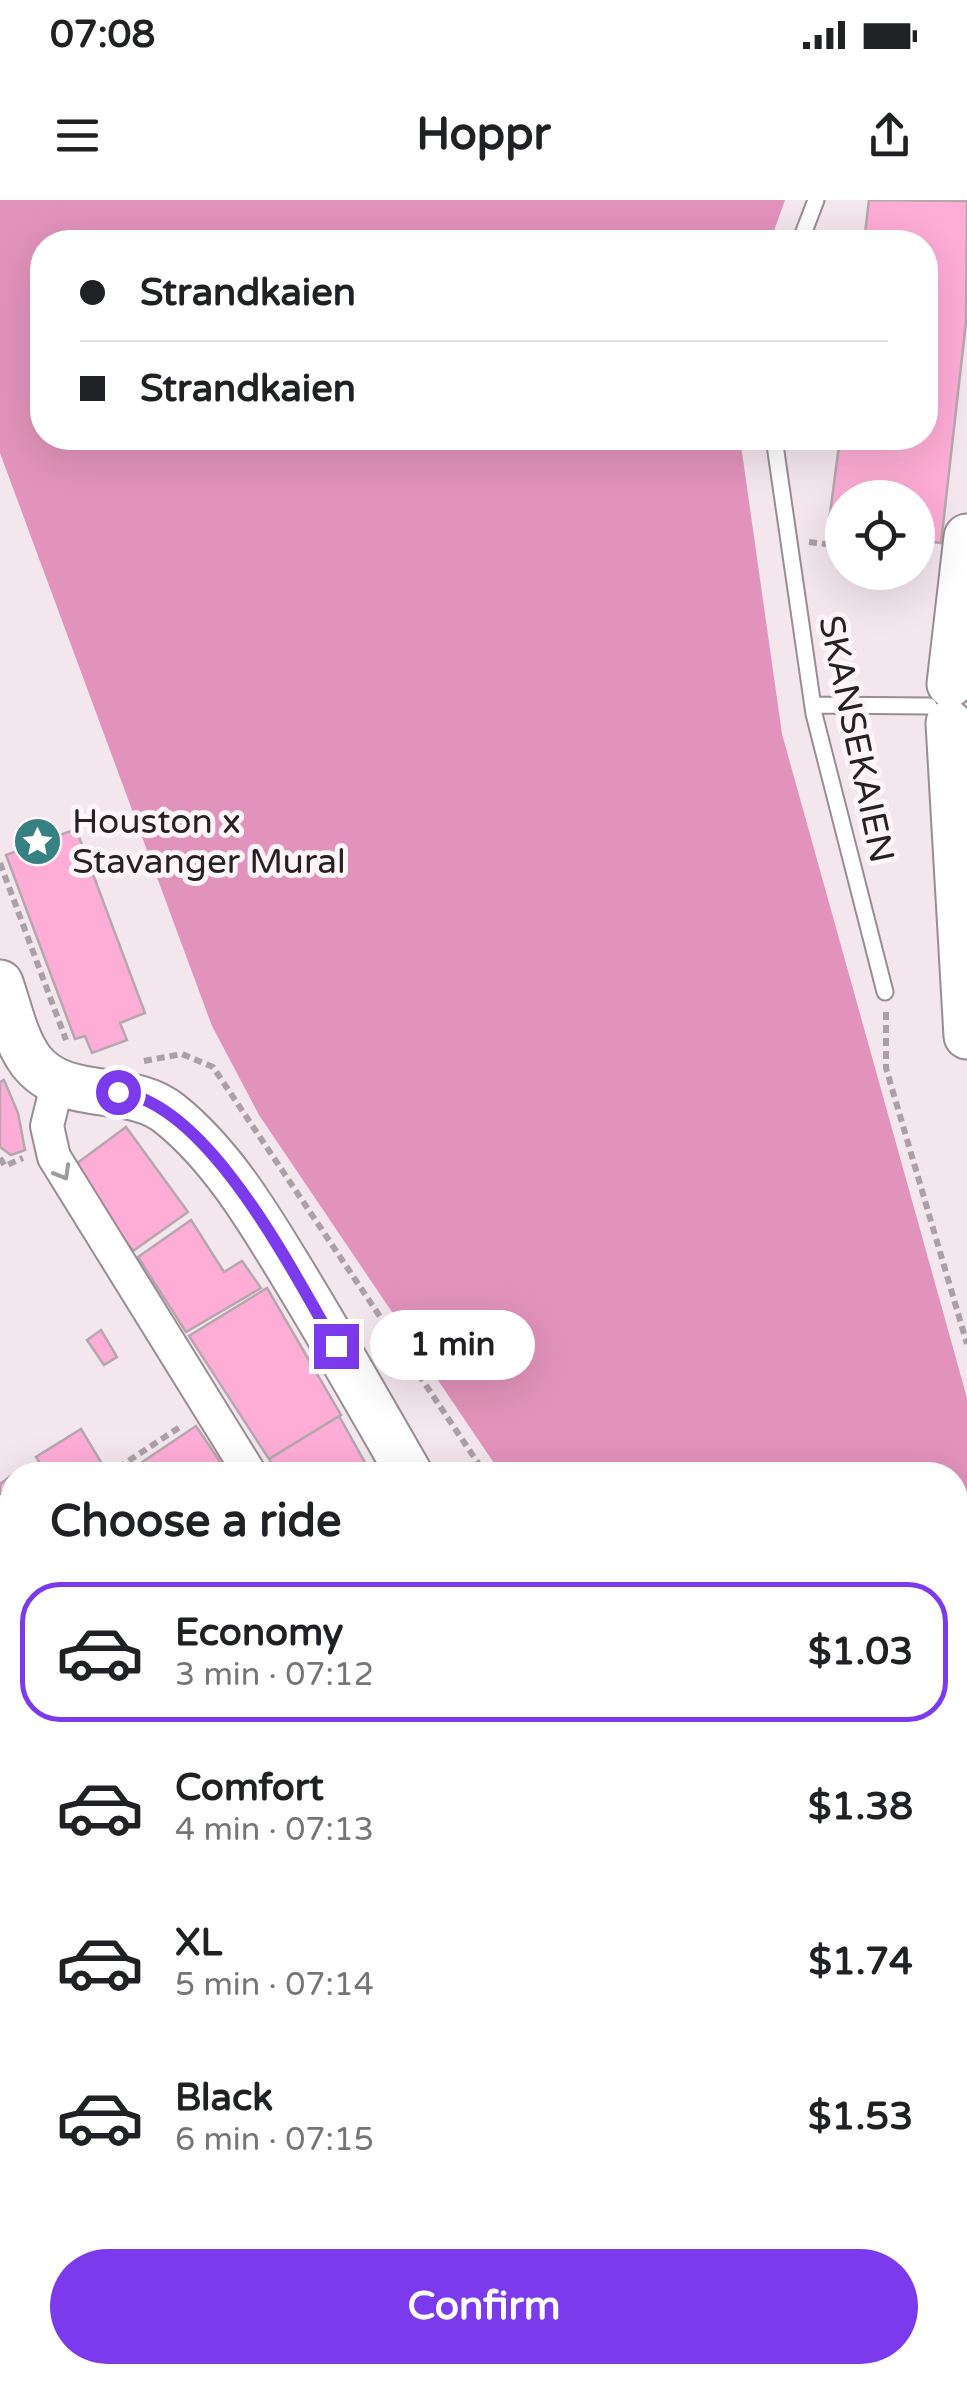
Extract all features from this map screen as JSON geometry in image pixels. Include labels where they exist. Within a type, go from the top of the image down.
[{"type":"street","points":[[967,536],[952,704],[967,1036]]},
{"type":"street","points":[[0,983],[30,1060],[58,1081],[149,1100],[179,1122],[209,1153],[267,1232],[402,1462]]},
{"type":"street","points":[[58,1081],[47,1126],[54,1157],[243,1462]]},
{"type":"lane","points":[[805,230],[816,200]]},
{"type":"lane","name":"SKANSEKAIEN","points":[[776,450],[813,705],[885,992]]},
{"type":"lane","points":[[813,705],[952,704]]},
{"type":"path","points":[[885,992],[886,1068],[967,1344]]},
{"type":"path","points":[[0,1158],[6,1166]]},
{"type":"path","points":[[127,1462],[210,1408]]},
{"type":"shaded area","points":[[0,200],[785,200],[774,230],[30,230],[30,450],[742,450],[782,734],[967,1398],[967,1462],[493,1462],[259,1115],[212,1026],[0,453]]},
{"type":"building","points":[[869,200],[967,201],[966,322],[941,543],[935,542],[935,480],[834,480],[838,450],[938,450],[938,230],[865,230]]},
{"type":"building","points":[[76,829],[145,1013],[120,1023],[127,1040],[92,1053],[85,1036],[75,1039],[6,855]]},
{"type":"building","points":[[4,1080],[18,1113],[25,1150],[11,1155],[0,1147],[0,1082]]},
{"type":"building","points":[[126,1127],[188,1212],[133,1251],[72,1167]]},
{"type":"building","points":[[191,1220],[224,1272],[242,1261],[261,1288],[186,1332],[138,1257]]},
{"type":"building","points":[[267,1288],[341,1415],[269,1459],[189,1336]]},
{"type":"building","points":[[101,1330],[117,1357],[104,1365],[87,1340]]},
{"type":"building","points":[[339,1416],[365,1462],[271,1462],[269,1459]]},
{"type":"building","points":[[196,1426],[220,1462],[142,1462]]},
{"type":"building","points":[[81,1429],[101,1462],[39,1462],[36,1457]]},
{"type":"place","name":"Houston x Stavanger Mural","points":[[37,841]]},
{"type":"route","points":[[118,1092],[139,1095],[158,1104],[209,1153],[250,1206],[336,1346]]}]
